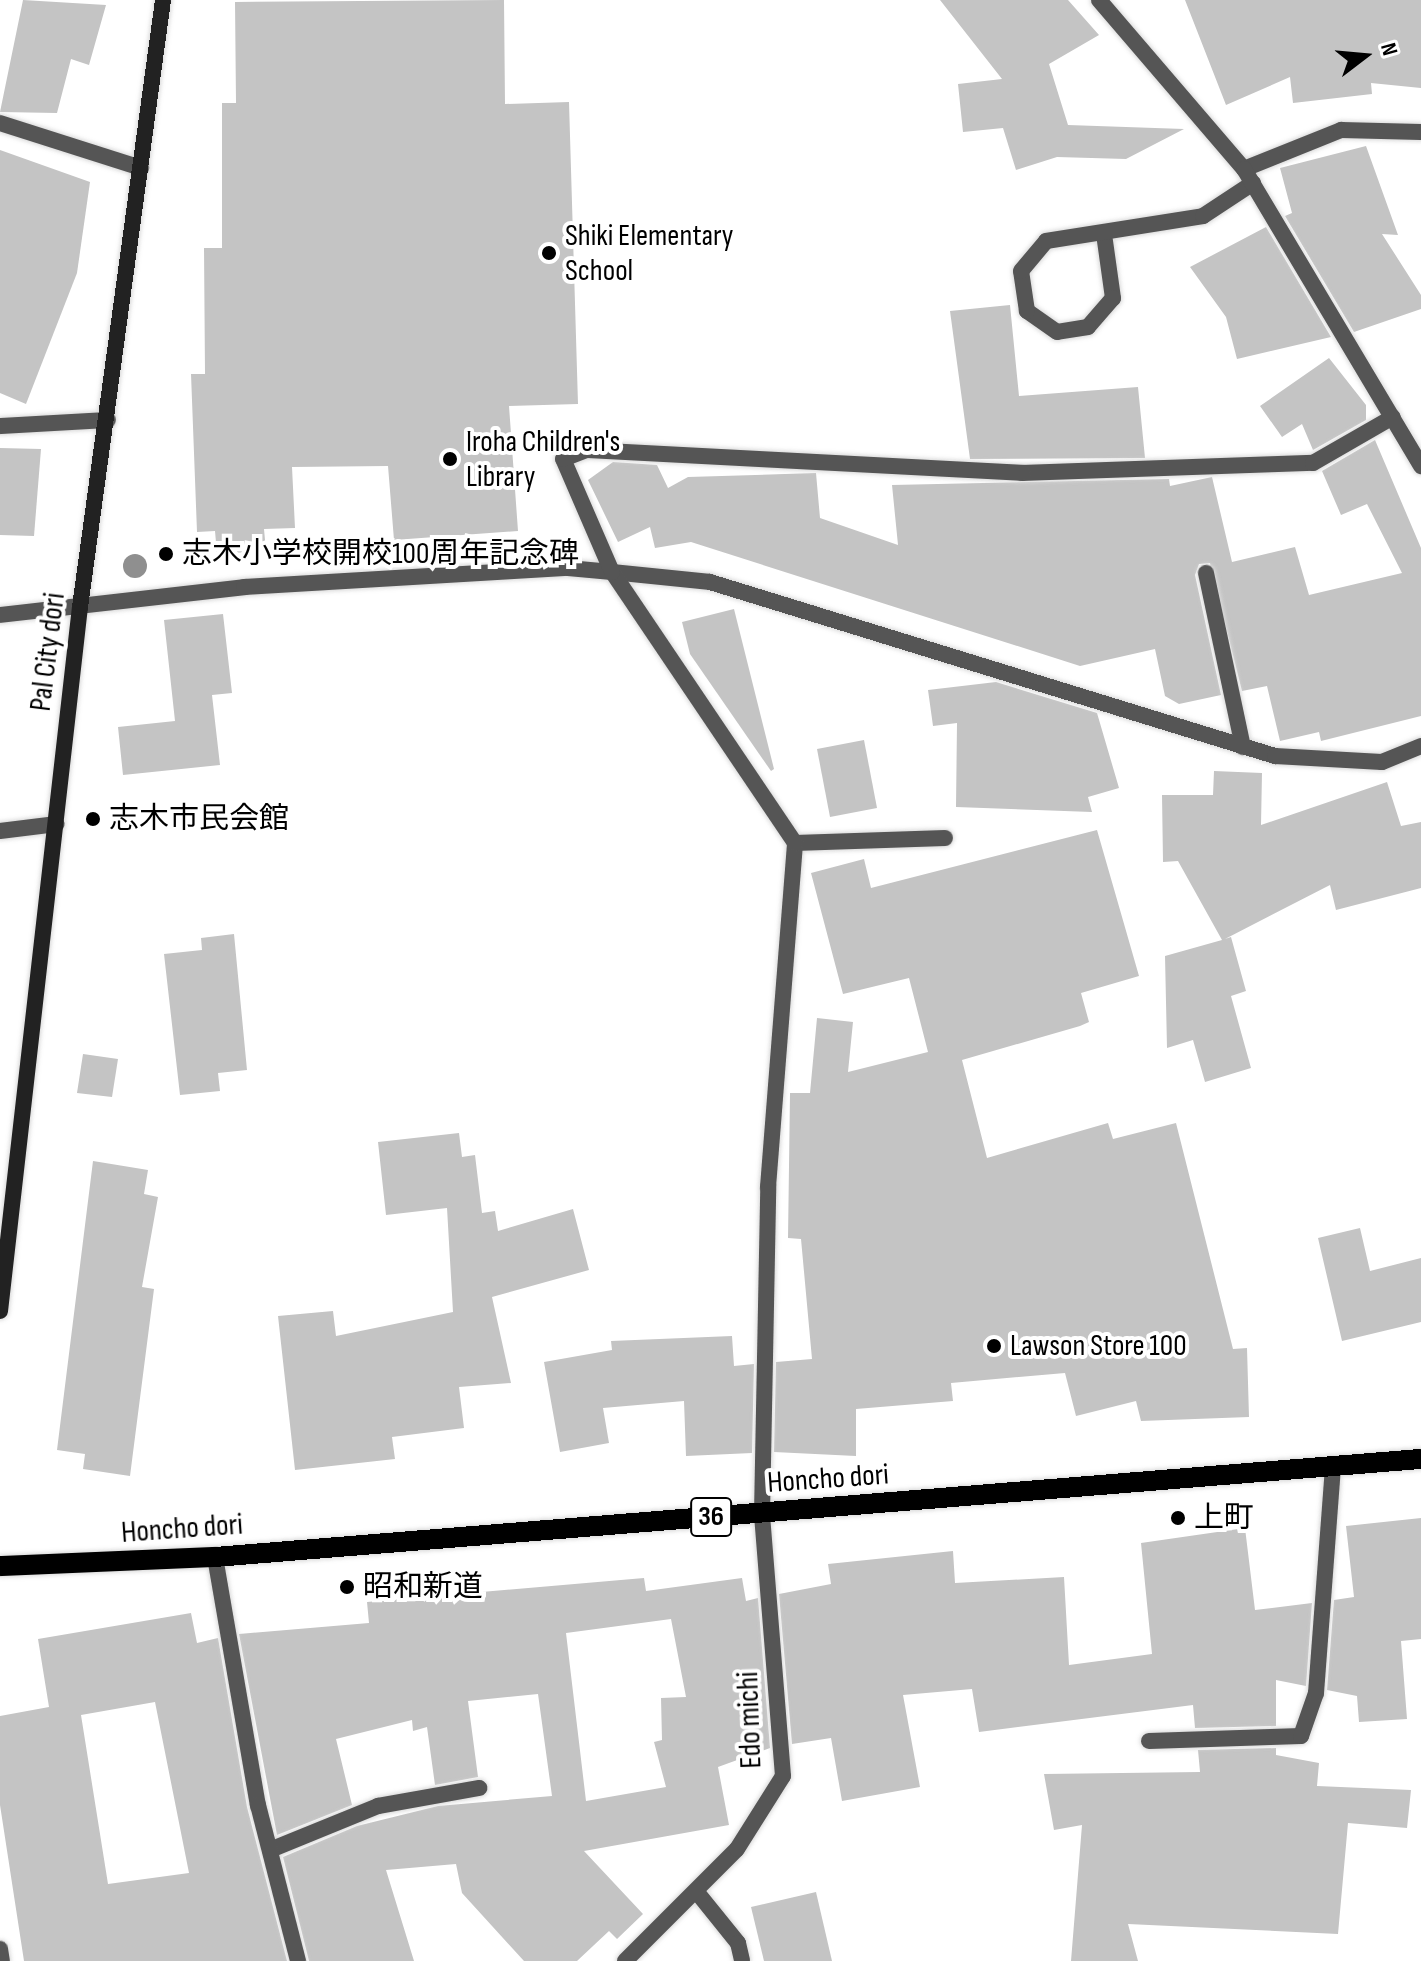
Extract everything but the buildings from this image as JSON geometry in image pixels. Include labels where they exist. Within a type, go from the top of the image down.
[{"type":"main road","name":"Honcho dori","points":[[0,1566],[215,1557],[1421,1459]]},
{"type":"street","name":"Pal City dori","points":[[0,1311],[80,607],[108,420],[163,0]]},
{"type":"street","points":[[1099,0],[1249,176],[1421,466]]},
{"type":"street","points":[[0,123],[141,168]]},
{"type":"street","points":[[1104,234],[1113,298],[1088,327],[1057,332],[1027,311],[1021,271],[1046,241],[1203,216],[1249,176],[1341,130],[1421,132]]},
{"type":"street","points":[[945,838],[795,843],[612,572],[563,459],[586,450],[1022,473],[1313,463],[1393,417]]},
{"type":"street","points":[[0,426],[108,420]]},
{"type":"street","points":[[0,615],[244,587],[568,568],[612,572],[710,582],[1243,747],[1351,763],[1382,762],[1421,746]]},
{"type":"street","points":[[1206,573],[1243,747]]},
{"type":"street","points":[[2,836],[57,824]]},
{"type":"street","name":"Edo michi","points":[[625,1961],[752,1831],[783,1776],[762,1514],[768,1187],[795,843]]},
{"type":"street","points":[[1149,1741],[1301,1736],[1316,1693],[1333,1467]]},
{"type":"street","points":[[215,1557],[270,1850],[298,1961]]},
{"type":"street","points":[[270,1850],[378,1806],[479,1788]]},
{"type":"street","points":[[696,1891],[738,1943],[742,1961]]},
{"type":"street","points":[[0,1949],[2,1961]]},
{"type":"place","name":"Shiki Elementary School","points":[[549,253]]},
{"type":"place","name":"Iroha Children's Library","points":[[450,459]]},
{"type":"place","name":"志木小学校開校100周年記念碑","points":[[166,554]]},
{"type":"place","name":"志木市民会館","points":[[93,819]]},
{"type":"place","name":"Lawson Store 100","points":[[994,1346]]},
{"type":"place","name":"上町","points":[[1178,1518]]},
{"type":"place","name":"昭和新道","points":[[347,1587]]}]
